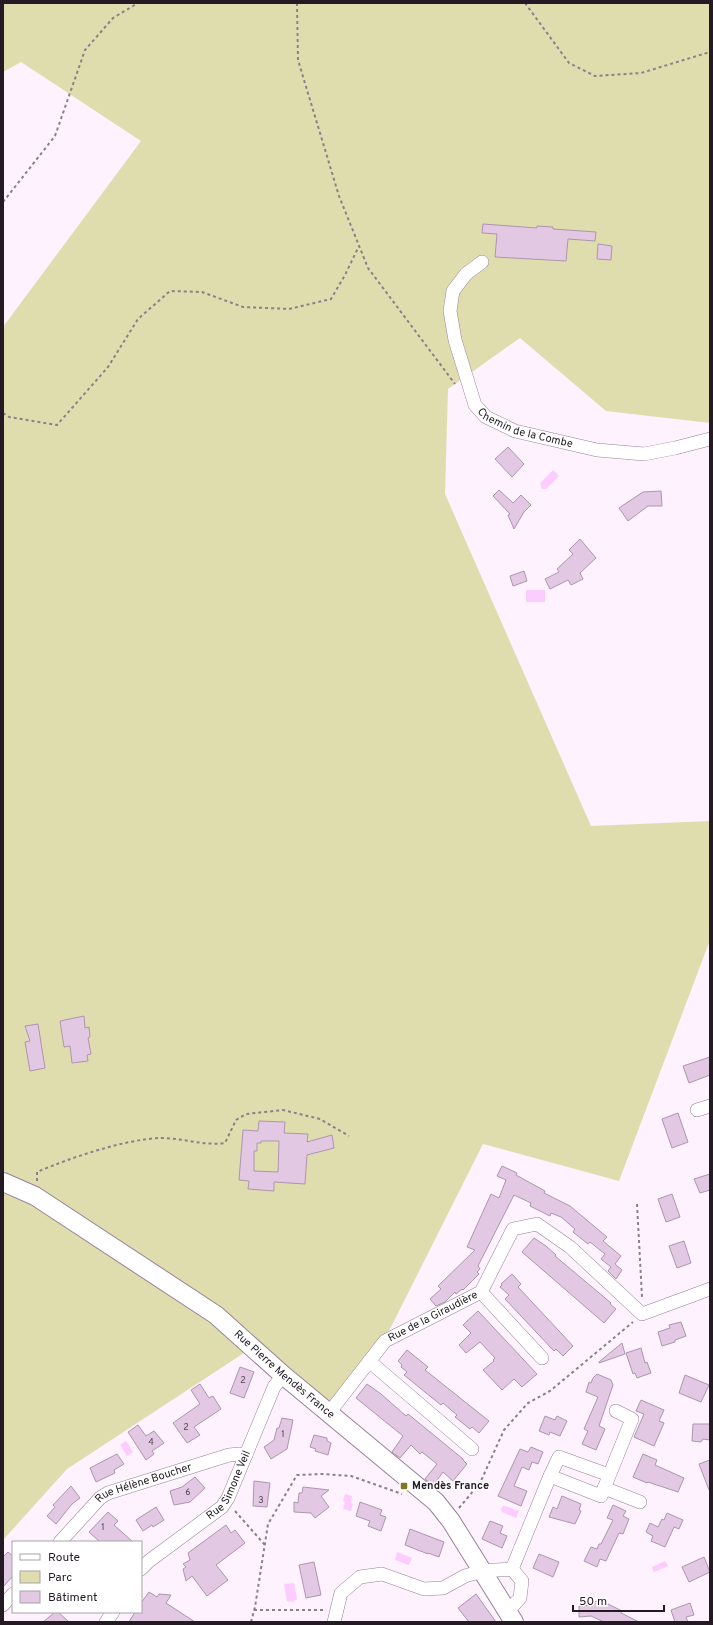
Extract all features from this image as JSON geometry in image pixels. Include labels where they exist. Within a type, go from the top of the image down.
[{"type":"street","name":"Chemin de la Combe","points":[[482,262],[466,274],[454,291],[450,312],[455,340],[475,405],[486,417],[515,431],[597,450],[644,454],[710,439]]},
{"type":"street","points":[[697,1110],[710,1106]]},
{"type":"street","name":"Rue Pierre Mendès France","points":[[3,1182],[35,1196],[216,1315],[283,1375],[436,1502],[451,1521],[511,1617]]},
{"type":"street","name":"Rue de la Giraudière","points":[[329,1413],[385,1342],[482,1292],[513,1229],[537,1224],[570,1247],[642,1314]]},
{"type":"street","points":[[642,1314],[710,1290]]},
{"type":"street","points":[[482,1292],[542,1358]]},
{"type":"street","points":[[369,1361],[472,1449]]},
{"type":"street","name":"Rue Simone Veil","points":[[142,1569],[149,1561],[222,1507],[246,1455],[274,1386],[283,1375]]},
{"type":"street","points":[[550,1476],[601,1496],[632,1419],[616,1411]]},
{"type":"street","name":"Rue Hélène Boucher","points":[[61,1541],[100,1498],[108,1493],[229,1455],[246,1455]]},
{"type":"street","points":[[512,1569],[559,1457],[609,1475]]},
{"type":"street","points":[[604,1488],[640,1502]]},
{"type":"street","points":[[336,1616],[342,1593],[360,1576],[382,1574],[424,1589],[443,1588],[464,1576],[482,1572],[512,1569]]},
{"type":"street","points":[[511,1617],[520,1598],[522,1581],[512,1569]]},
{"type":"street","points":[[3,1605],[12,1595]]},
{"type":"street","points":[[106,1622],[112,1613]]},
{"type":"path","points":[[3,202],[55,136],[85,50],[113,18],[138,3]]},
{"type":"path","points":[[297,3],[298,60],[338,196],[368,268],[456,386]]},
{"type":"path","points":[[524,3],[569,63],[595,76],[641,73],[710,52]]},
{"type":"path","points":[[3,414],[9,417],[57,425],[108,367],[138,319],[170,290],[202,292],[242,307],[289,309],[331,299],[359,246]]},
{"type":"path","points":[[35,1196],[37,1172],[54,1165],[123,1144],[161,1138],[212,1145],[225,1143],[236,1120],[246,1114],[284,1110],[320,1120],[349,1136]]},
{"type":"path","points":[[451,1521],[459,1508],[480,1483],[504,1430],[528,1403],[550,1391],[642,1314],[638,1204]]},
{"type":"path","points":[[251,1622],[268,1524],[297,1475],[322,1474],[351,1476],[402,1494]]},
{"type":"path","points":[[226,1501],[265,1545]]},
{"type":"path","points":[[254,1610],[336,1616]]},
{"type":"green space","points":[[3,3],[710,3],[710,423],[606,411],[520,338],[448,389],[445,494],[591,826],[710,821],[710,940],[619,1181],[483,1144],[390,1329],[330,1401],[247,1351],[67,1469],[3,1540],[3,327],[141,141],[21,62],[3,72]]},
{"type":"shaded area","points":[[553,470],[559,476],[546,489],[542,489],[540,483]]},
{"type":"shaded area","points":[[526,590],[545,590],[545,602],[526,602]]},
{"type":"shaded area","points":[[126,1441],[133,1452],[127,1456],[120,1445]]},
{"type":"shaded area","points":[[345,1494],[352,1496],[351,1503],[353,1504],[351,1511],[343,1509]]},
{"type":"shaded area","points":[[503,1506],[519,1511],[516,1518],[502,1512],[501,1509]]},
{"type":"shaded area","points":[[397,1552],[412,1558],[409,1565],[395,1560]]},
{"type":"shaded area","points":[[665,1561],[668,1566],[654,1572],[652,1567]]},
{"type":"shaded area","points":[[294,1583],[297,1599],[293,1602],[287,1601],[284,1584]]},
{"type":"building","points":[[483,224],[537,228],[537,226],[553,227],[553,229],[596,232],[595,241],[568,239],[566,261],[495,257],[497,234],[482,233]]},
{"type":"building","points":[[598,244],[612,246],[611,260],[597,259]]},
{"type":"building","points":[[508,447],[524,464],[512,477],[495,459]]},
{"type":"building","points":[[499,490],[513,503],[521,495],[531,505],[524,512],[514,529],[508,515],[510,514],[493,496]]},
{"type":"building","points":[[661,491],[662,506],[648,506],[628,521],[619,508],[643,492]]},
{"type":"building","points":[[580,539],[596,558],[580,573],[583,579],[571,585],[568,580],[550,589],[545,579],[559,572],[557,569],[573,554],[569,550]]},
{"type":"building","points":[[524,571],[527,581],[513,586],[510,576]]},
{"type":"building","points":[[84,1016],[85,1028],[89,1027],[90,1037],[88,1038],[91,1054],[87,1055],[88,1061],[72,1063],[70,1046],[64,1047],[60,1021]]},
{"type":"building","points":[[38,1024],[45,1068],[30,1071],[25,1042],[30,1041],[25,1026]]},
{"type":"building","points":[[710,1057],[710,1075],[689,1083],[683,1066]]},
{"type":"building","points":[[678,1113],[688,1142],[672,1148],[662,1119]]},
{"type":"building","points":[[259,1121],[285,1122],[284,1133],[308,1134],[307,1142],[332,1135],[334,1148],[307,1155],[305,1184],[274,1182],[274,1191],[248,1189],[249,1181],[239,1180],[243,1130],[258,1131]],"holes":[[[261,1141],[279,1141],[278,1172],[254,1171],[254,1151],[257,1151],[257,1143],[261,1143]]]},
{"type":"building","points":[[502,1166],[517,1173],[516,1175],[545,1191],[544,1193],[570,1206],[607,1237],[603,1241],[621,1256],[615,1264],[622,1270],[616,1279],[608,1271],[611,1267],[601,1259],[605,1254],[590,1242],[588,1244],[573,1232],[575,1229],[561,1217],[551,1213],[550,1216],[530,1206],[531,1203],[514,1195],[478,1266],[480,1269],[477,1272],[479,1274],[463,1290],[462,1289],[456,1294],[455,1292],[445,1302],[436,1306],[430,1299],[441,1289],[438,1286],[475,1250],[467,1247],[491,1194],[499,1198],[506,1180],[497,1176]]},
{"type":"building","points":[[710,1174],[710,1190],[700,1193],[694,1179]]},
{"type":"building","points":[[672,1194],[680,1217],[666,1222],[658,1199]]},
{"type":"building","points":[[534,1238],[546,1246],[556,1255],[555,1256],[611,1303],[610,1304],[616,1309],[604,1323],[522,1252]]},
{"type":"building","points":[[684,1241],[691,1263],[677,1268],[669,1246]]},
{"type":"building","points":[[512,1274],[521,1284],[518,1287],[573,1346],[563,1356],[556,1349],[554,1351],[505,1299],[509,1295],[500,1287],[502,1285],[501,1284]]},
{"type":"building","points":[[478,1311],[537,1374],[522,1387],[514,1379],[502,1390],[483,1370],[494,1361],[493,1360],[495,1358],[480,1342],[466,1353],[459,1345],[471,1333],[463,1325]]},
{"type":"building","points":[[681,1322],[686,1336],[675,1340],[675,1342],[662,1346],[658,1332],[670,1328],[669,1325]]},
{"type":"building","points":[[622,1343],[625,1354],[599,1363],[599,1362]]},
{"type":"building","points":[[641,1348],[645,1363],[647,1362],[651,1373],[637,1378],[635,1373],[633,1374],[626,1353]]},
{"type":"building","points":[[407,1350],[428,1367],[425,1370],[489,1421],[479,1433],[472,1427],[470,1429],[455,1417],[457,1415],[443,1403],[441,1405],[404,1375],[407,1372],[401,1367],[402,1365],[398,1361]]},
{"type":"building","points":[[240,1367],[254,1372],[244,1398],[230,1393]]},
{"type":"building","points":[[597,1374],[611,1380],[613,1385],[599,1426],[605,1429],[596,1450],[582,1444],[588,1431],[584,1429],[598,1397],[586,1392],[589,1382],[591,1383]]},
{"type":"building","points":[[685,1375],[709,1385],[701,1402],[679,1393]]},
{"type":"building","points":[[200,1384],[209,1398],[213,1396],[221,1409],[194,1427],[200,1435],[187,1443],[173,1423],[200,1404],[191,1390]]},
{"type":"building","points":[[367,1384],[406,1416],[408,1414],[463,1459],[467,1464],[453,1481],[443,1472],[433,1486],[425,1479],[437,1464],[422,1452],[420,1454],[411,1445],[400,1458],[392,1452],[403,1436],[356,1398]]},
{"type":"building","points":[[641,1400],[664,1410],[659,1421],[664,1423],[654,1446],[634,1437],[644,1414],[636,1411]]},
{"type":"building","points":[[545,1416],[555,1420],[557,1416],[567,1421],[560,1436],[550,1432],[549,1435],[539,1431]]},
{"type":"building","points":[[282,1418],[293,1420],[287,1449],[271,1459],[264,1447],[274,1440],[277,1428],[279,1428]]},
{"type":"building","points":[[693,1424],[710,1424],[710,1440],[703,1439],[701,1442],[692,1441]]},
{"type":"building","points":[[138,1425],[146,1436],[154,1431],[164,1443],[152,1451],[154,1454],[146,1460],[128,1432]]},
{"type":"building","points":[[314,1435],[327,1438],[327,1441],[331,1443],[328,1455],[315,1451],[316,1449],[310,1447]]},
{"type":"building","points":[[531,1447],[543,1452],[538,1464],[532,1462],[529,1470],[522,1467],[514,1486],[527,1491],[521,1506],[498,1496],[520,1449],[528,1452]]},
{"type":"building","points":[[117,1454],[124,1464],[114,1470],[115,1473],[96,1482],[90,1468]]},
{"type":"building","points":[[643,1454],[657,1460],[655,1465],[684,1478],[678,1492],[648,1482],[647,1483],[633,1477]]},
{"type":"building","points":[[710,1460],[710,1490],[709,1490],[699,1464]]},
{"type":"building","points":[[195,1477],[205,1488],[190,1502],[174,1505],[170,1491],[182,1487]]},
{"type":"building","points":[[254,1481],[270,1483],[267,1507],[253,1506]]},
{"type":"building","points":[[71,1486],[80,1498],[72,1504],[56,1524],[47,1516],[55,1507],[53,1505]]},
{"type":"building","points":[[303,1487],[329,1490],[321,1496],[329,1507],[315,1518],[311,1513],[294,1512],[294,1502],[298,1503],[299,1493],[302,1493]]},
{"type":"building","points":[[562,1496],[581,1504],[579,1510],[581,1511],[575,1524],[549,1517],[553,1507],[557,1509]]},
{"type":"building","points":[[360,1502],[382,1510],[380,1515],[386,1517],[381,1531],[368,1526],[370,1521],[356,1516]]},
{"type":"building","points":[[613,1505],[626,1511],[623,1516],[629,1519],[623,1534],[619,1533],[606,1561],[600,1559],[597,1567],[584,1561],[591,1547],[597,1549],[599,1544],[601,1544],[613,1520],[607,1518]]},
{"type":"building","points":[[156,1507],[164,1520],[143,1531],[136,1520]]},
{"type":"building","points":[[108,1512],[118,1521],[114,1525],[132,1541],[99,1541],[89,1532]]},
{"type":"building","points":[[667,1513],[683,1520],[679,1529],[674,1527],[665,1547],[651,1541],[653,1536],[646,1532],[650,1523],[658,1527],[662,1519],[664,1520]]},
{"type":"building","points":[[490,1521],[503,1526],[500,1533],[507,1536],[502,1548],[482,1539]]},
{"type":"building","points":[[226,1525],[231,1533],[235,1530],[245,1543],[216,1565],[228,1580],[207,1596],[192,1576],[186,1581],[183,1569],[186,1567],[183,1564],[190,1560],[188,1553]]},
{"type":"building","points":[[410,1529],[444,1542],[439,1557],[405,1545]]},
{"type":"building","points":[[8,1552],[12,1555],[12,1577],[3,1587],[3,1557]]},
{"type":"building","points":[[539,1554],[559,1562],[553,1577],[533,1568]]},
{"type":"building","points":[[704,1557],[710,1572],[689,1582],[682,1567]]},
{"type":"building","points":[[314,1562],[321,1595],[306,1598],[299,1565]]},
{"type":"building","points":[[149,1592],[157,1597],[159,1594],[171,1595],[166,1603],[195,1622],[129,1622],[134,1613],[142,1613],[142,1602]]},
{"type":"building","points":[[476,1594],[496,1622],[469,1622],[458,1608]]},
{"type":"building","points":[[602,1601],[639,1622],[604,1622],[591,1616],[579,1617],[579,1606],[591,1605],[591,1602]]},
{"type":"building","points":[[690,1603],[694,1615],[686,1617],[688,1622],[675,1622],[671,1610]]},
{"type":"building","points":[[54,1613],[59,1613],[69,1622],[43,1622]]},
{"type":"place","name":"Mendès France","points":[[404,1486]]}]
